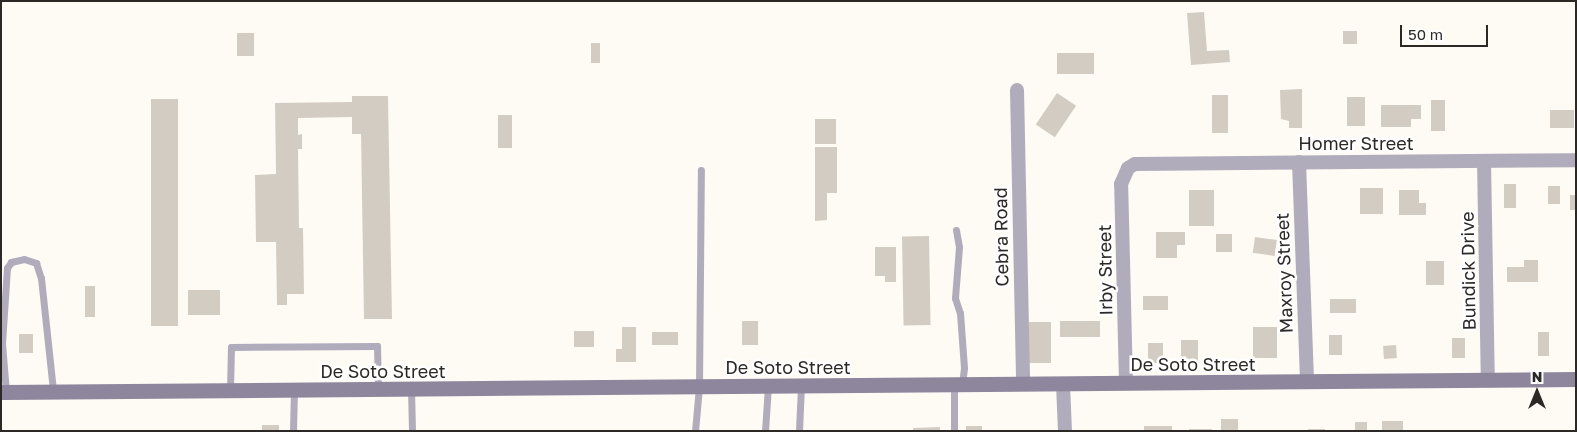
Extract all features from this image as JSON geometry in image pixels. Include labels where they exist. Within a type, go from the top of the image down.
[{"type":"street","name":"Cebra Road","points":[[1017,90],[1023,384]]},
{"type":"street","name":"Homer Street","points":[[1137,164],[1576,160]]},
{"type":"street","name":"Bundick Drive","points":[[1484,161],[1488,380]]},
{"type":"street","name":"Maxroy Street","points":[[1299,162],[1307,382]]},
{"type":"street","name":"Irby Street","points":[[1126,383],[1121,184],[1128,168],[1137,164]]},
{"type":"street","name":"De Soto Street","points":[[4,392],[1576,379]]},
{"type":"street","points":[[1063,384],[1065,431]]},
{"type":"lane","points":[[695,431],[699,387],[700,170]]},
{"type":"lane","points":[[954,431],[958,385],[964,368],[960,312],[955,298],[959,247],[956,230]]},
{"type":"lane","points":[[4,392],[2,343],[7,268],[12,262],[24,259],[36,263],[41,278],[53,392]]},
{"type":"lane","points":[[230,390],[231,347],[357,346],[377,346],[378,389]]},
{"type":"lane","points":[[765,431],[768,386]]},
{"type":"lane","points":[[799,431],[801,386]]},
{"type":"lane","points":[[411,389],[412,431]]},
{"type":"lane","points":[[293,431],[294,390]]},
{"type":"building","points":[[1204,12],[1207,51],[1229,50],[1230,62],[1191,65],[1187,13]]},
{"type":"building","points":[[1343,31],[1357,31],[1357,44],[1343,44]]},
{"type":"building","points":[[237,33],[254,33],[254,56],[237,56]]},
{"type":"building","points":[[591,43],[600,43],[600,63],[591,63]]},
{"type":"building","points":[[1057,53],[1094,53],[1094,74],[1057,74]]},
{"type":"building","points":[[1302,89],[1302,128],[1289,128],[1289,121],[1281,119],[1280,90]]},
{"type":"building","points":[[1057,93],[1076,106],[1055,137],[1036,125]]},
{"type":"building","points":[[1212,95],[1228,95],[1228,133],[1212,133]]},
{"type":"building","points":[[352,96],[388,96],[392,319],[364,319],[361,134],[352,134],[352,117],[298,118],[298,135],[302,134],[302,149],[298,149],[299,228],[303,228],[304,294],[287,294],[287,305],[277,305],[276,242],[256,242],[255,175],[276,174],[275,103],[352,102]]},
{"type":"building","points":[[1347,97],[1365,97],[1365,126],[1347,126]]},
{"type":"building","points":[[151,99],[178,99],[178,326],[151,326]]},
{"type":"building","points":[[1431,100],[1445,100],[1445,131],[1431,131]]},
{"type":"building","points":[[1381,105],[1421,105],[1421,119],[1411,119],[1411,127],[1381,127]]},
{"type":"building","points":[[1550,110],[1574,110],[1574,128],[1550,128]]},
{"type":"building","points":[[498,115],[512,115],[512,148],[498,148]]},
{"type":"building","points":[[815,119],[836,119],[836,144],[815,144]]},
{"type":"building","points":[[815,147],[837,147],[837,193],[827,193],[827,220],[815,221]]},
{"type":"building","points":[[1504,184],[1516,184],[1516,208],[1504,208]]},
{"type":"building","points":[[1548,186],[1560,186],[1560,204],[1548,204]]},
{"type":"building","points":[[1360,188],[1383,188],[1383,214],[1360,214]]},
{"type":"building","points":[[1189,190],[1214,190],[1214,226],[1189,226]]},
{"type":"building","points":[[1399,190],[1419,190],[1419,203],[1426,203],[1426,215],[1399,215]]},
{"type":"building","points":[[1570,195],[1576,195],[1576,210],[1570,210]]},
{"type":"building","points":[[1156,232],[1185,232],[1185,245],[1177,245],[1177,258],[1156,258]]},
{"type":"building","points":[[1216,234],[1232,234],[1232,252],[1216,252]]},
{"type":"building","points":[[902,236],[929,236],[931,325],[904,325]]},
{"type":"building","points":[[1255,237],[1277,240],[1275,256],[1253,253]]},
{"type":"building","points":[[875,247],[896,247],[896,282],[885,282],[885,276],[875,276]]},
{"type":"building","points":[[1524,260],[1538,260],[1538,282],[1507,282],[1507,267],[1524,267]]},
{"type":"building","points":[[1426,261],[1444,261],[1444,285],[1426,285]]},
{"type":"building","points":[[85,286],[95,286],[95,317],[85,317]]},
{"type":"building","points":[[188,290],[220,290],[220,315],[188,315]]},
{"type":"building","points":[[1143,296],[1168,296],[1168,310],[1143,310]]},
{"type":"building","points":[[1330,299],[1356,299],[1356,313],[1330,313]]},
{"type":"building","points":[[742,321],[758,321],[758,345],[742,345]]},
{"type":"building","points":[[1060,321],[1100,321],[1100,337],[1060,337]]},
{"type":"building","points":[[1029,322],[1051,322],[1051,363],[1029,363]]},
{"type":"building","points":[[622,327],[636,327],[636,362],[616,362],[616,349],[622,349]]},
{"type":"building","points":[[1253,327],[1277,327],[1277,358],[1253,358]]},
{"type":"building","points":[[574,331],[594,331],[594,347],[574,347]]},
{"type":"building","points":[[652,332],[678,332],[678,345],[652,345]]},
{"type":"building","points":[[1538,332],[1549,332],[1549,356],[1538,356]]},
{"type":"building","points":[[19,334],[33,334],[33,353],[19,353]]},
{"type":"building","points":[[1329,335],[1342,335],[1342,355],[1329,355]]},
{"type":"building","points":[[1452,338],[1465,338],[1465,358],[1452,358]]},
{"type":"building","points":[[1181,340],[1198,340],[1198,361],[1181,361]]},
{"type":"building","points":[[1148,343],[1163,343],[1163,363],[1148,363]]},
{"type":"building","points":[[1396,345],[1397,358],[1384,359],[1383,346]]},
{"type":"building","points":[[1221,419],[1238,419],[1238,431],[1221,431]]},
{"type":"building","points":[[1382,421],[1403,421],[1403,431],[1382,431]]},
{"type":"building","points":[[1355,422],[1367,422],[1367,431],[1355,431]]},
{"type":"building","points":[[262,425],[279,425],[279,431],[262,431]]},
{"type":"building","points":[[966,426],[982,426],[982,431],[966,431]]},
{"type":"building","points":[[1144,426],[1172,426],[1172,431],[1144,431]]},
{"type":"building","points":[[940,427],[940,431],[913,431],[913,428]]},
{"type":"building","points":[[1189,429],[1212,429],[1212,431],[1189,431]]},
{"type":"building","points":[[1308,429],[1325,429],[1325,431],[1308,431]]}]
